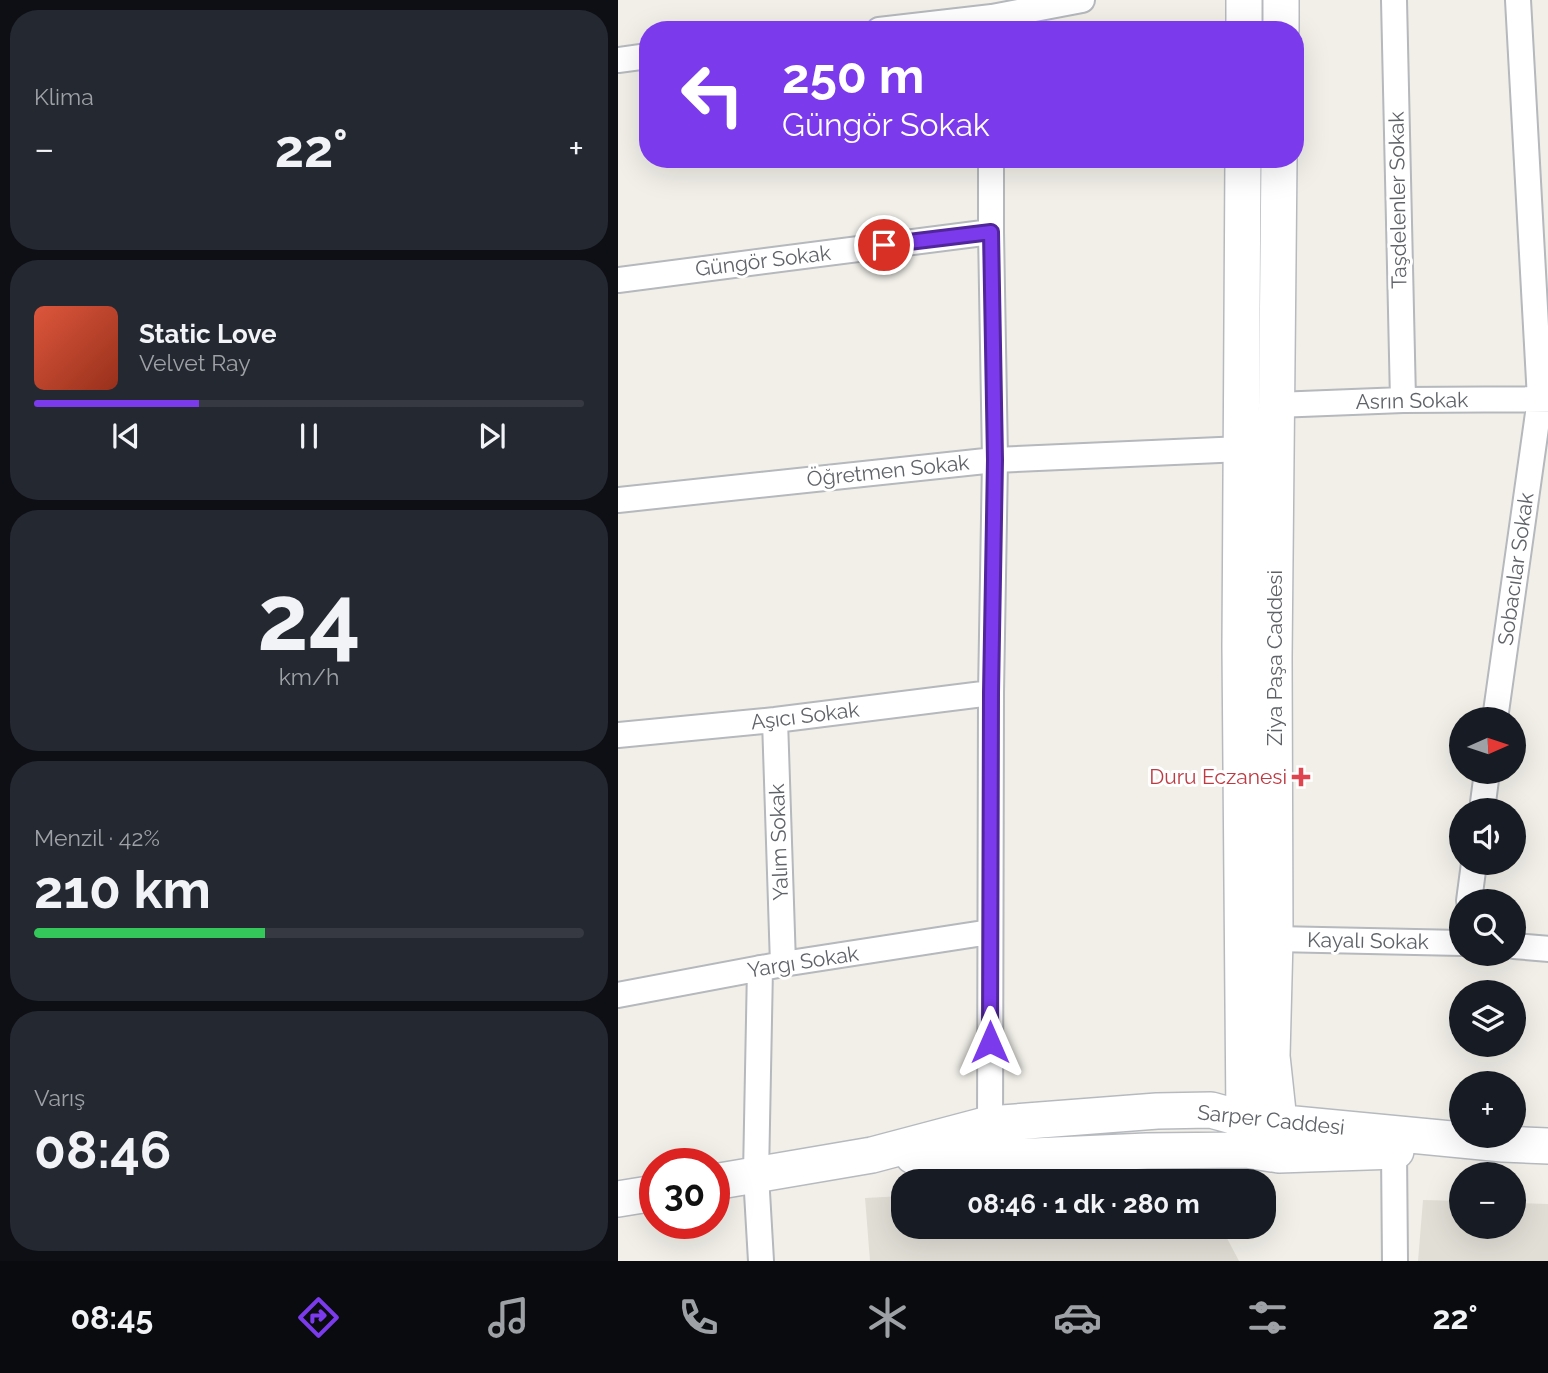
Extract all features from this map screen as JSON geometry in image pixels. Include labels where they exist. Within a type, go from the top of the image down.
[{"type":"main road","points":[[1244,0],[1244,21]]},
{"type":"main road","points":[[1281,0],[1281,21]]},
{"type":"main road","name":"Ziya Paşa Caddesi","points":[[1243,168],[1240,647],[1256,1141]]},
{"type":"main road","name":"Ziya Paşa Caddesi","points":[[1256,1141],[1279,1121],[1272,1056],[1279,168]]},
{"type":"main road","name":"Sarper Caddesi","points":[[730,1179],[872,1155],[990,1141],[1157,1111],[1211,1110],[1256,1141],[1548,1163]]},
{"type":"main road","name":"Sarper Caddesi","points":[[1279,1121],[1503,1144],[1548,1146]]},
{"type":"main road","points":[[618,1199],[639,1195]]},
{"type":"street","points":[[1000,21],[1082,0]]},
{"type":"street","name":"Taşdelenler Sokak","points":[[1394,0],[1403,400]]},
{"type":"street","name":"Sobacılar Sokak","points":[[1497,707],[1544,399],[1518,0]]},
{"type":"street","points":[[618,60],[639,57]]},
{"type":"street","points":[[990,1141],[991,693],[995,460],[991,168]]},
{"type":"street","name":"Güngör Sokak","points":[[618,280],[991,232]]},
{"type":"street","name":"Asrın Sokak","points":[[1276,405],[1403,400],[1544,399]]},
{"type":"street","name":"Öğretmen Sokak","points":[[618,500],[995,460],[1242,449]]},
{"type":"street","name":"Aşıcı Sokak","points":[[618,734],[775,720],[991,693]]},
{"type":"street","name":"Yalım Sokak","points":[[761,1261],[756,1175],[771,966],[775,720]]},
{"type":"street","name":"Yargı Sokak","points":[[618,995],[771,966],[990,932]]},
{"type":"street","name":"Kayalı Sokak","points":[[1275,939],[1449,943]]},
{"type":"street","points":[[1526,947],[1548,949]]},
{"type":"street","points":[[1394,1151],[1395,1261]]},
{"type":"shaded area","points":[[891,1197],[891,1239],[1227,1239],[1239,1261],[870,1261],[865,1198]]},
{"type":"shaded area","points":[[1423,1200],[1449,1201],[1449,1239],[1526,1239],[1526,1203],[1548,1204],[1548,1261],[1418,1261]]},
{"type":"place","name":"Duru Eczanesi","points":[[1301,777]]},
{"type":"route","points":[[884,245],[991,232],[995,460],[990,1042]]}]
